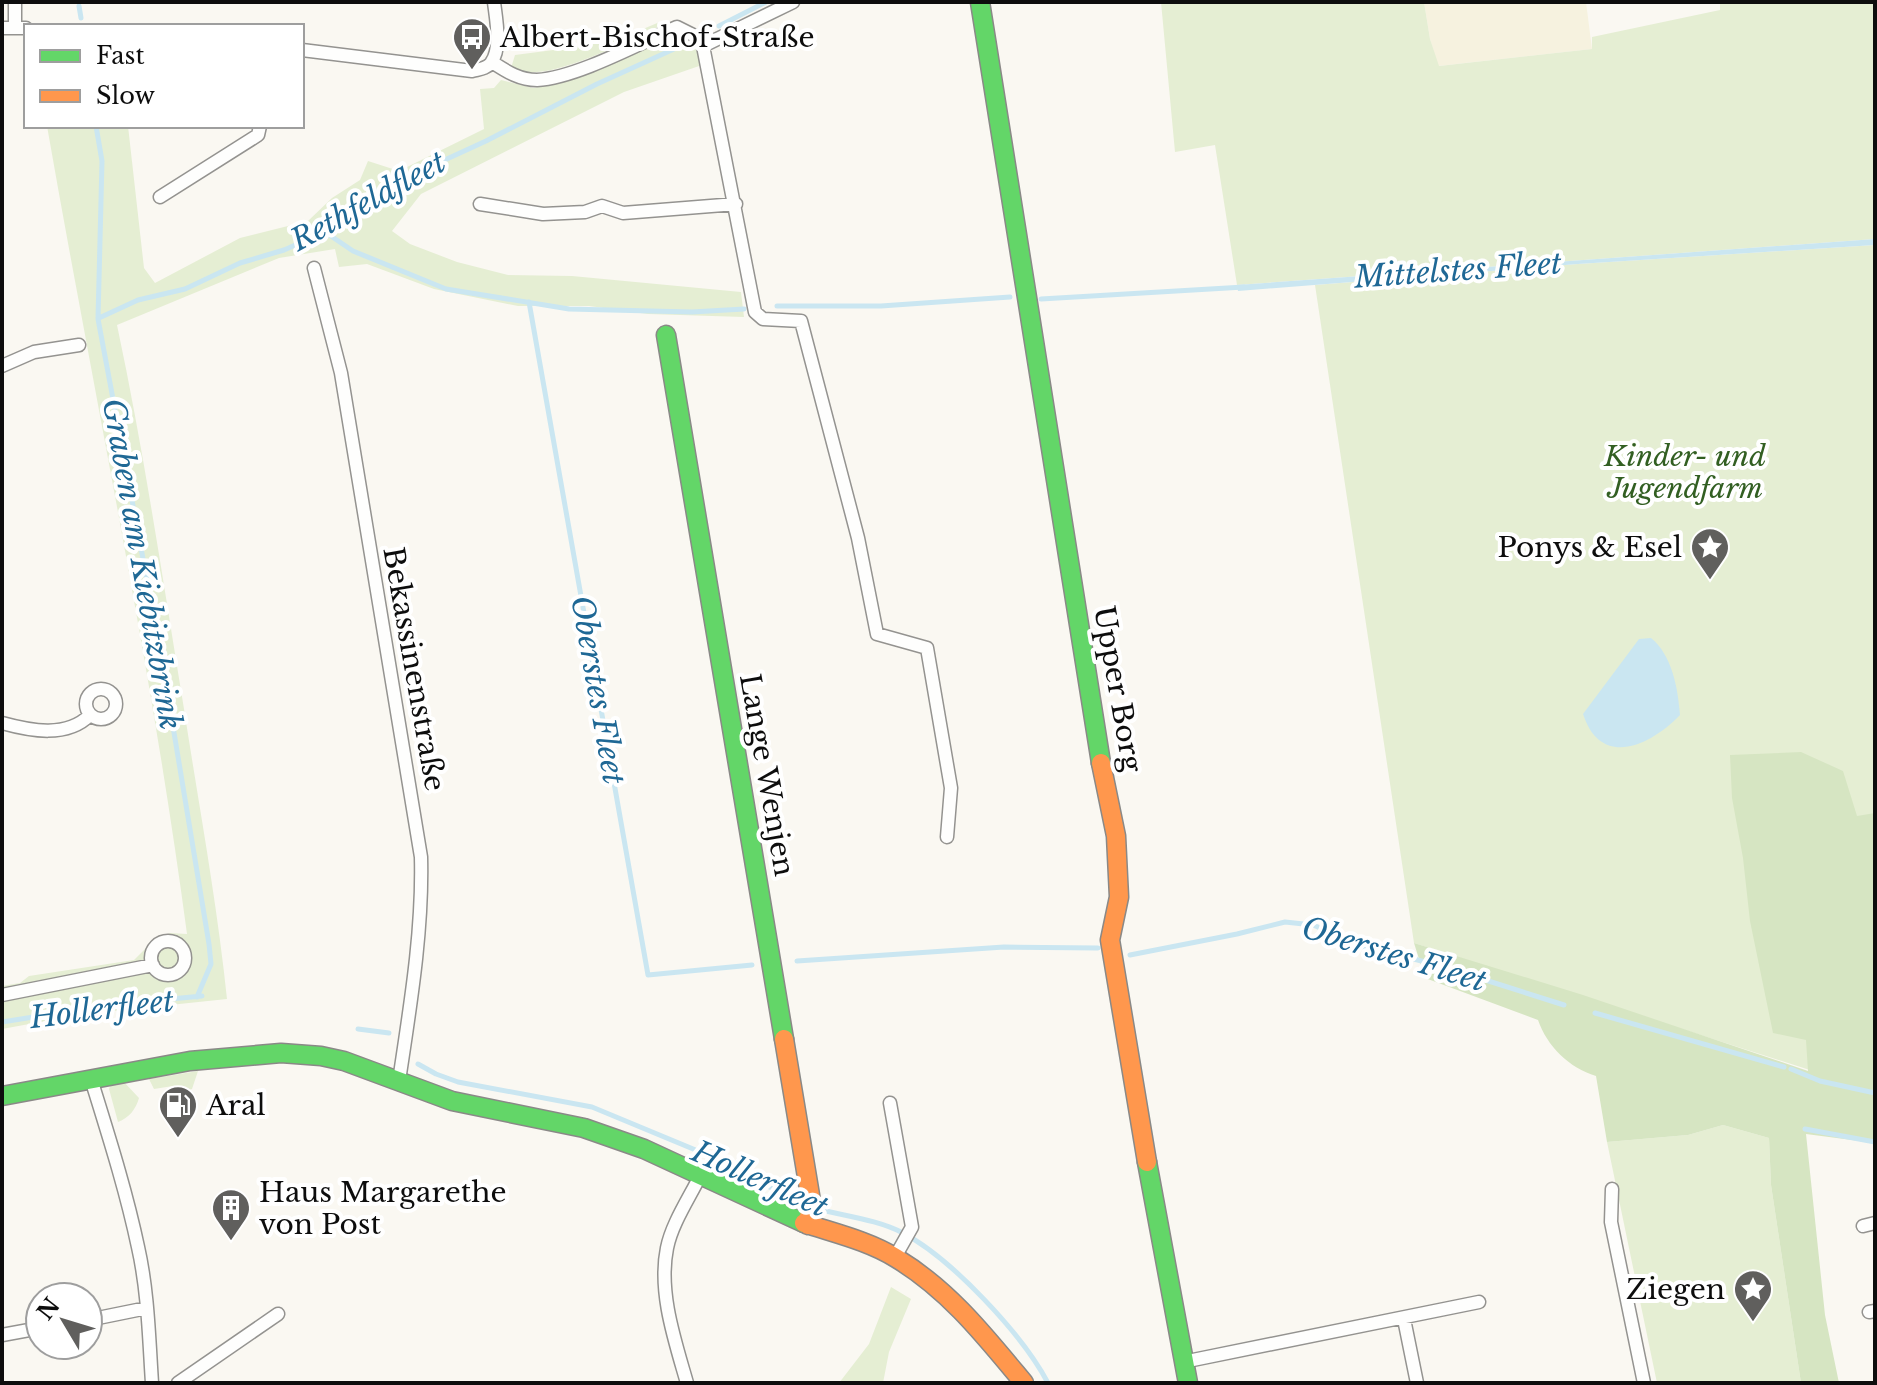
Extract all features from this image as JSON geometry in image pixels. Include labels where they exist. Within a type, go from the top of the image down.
[{"type":"street","points":[[14,28],[15,2]]},
{"type":"street","points":[[304,50],[472,71],[485,68],[494,56],[494,2]]},
{"type":"street","points":[[703,46],[793,2]]},
{"type":"street","name":"Upper Borg","points":[[980,2],[1096,739],[1116,836],[1119,897],[1110,940],[1188,1383]]},
{"type":"street","points":[[494,56],[515,77],[538,80],[585,68],[677,27],[699,38],[736,204],[755,312],[763,319],[801,321],[858,538],[877,634],[927,648],[951,788],[947,837]]},
{"type":"street","points":[[160,197],[258,135],[260,128]]},
{"type":"street","points":[[480,204],[543,214],[585,212],[602,206],[623,213],[736,204]]},
{"type":"street","name":"Bekassinenstraße","points":[[314,268],[341,373],[421,857],[417,943],[399,1081]]},
{"type":"street","name":"Lange Wenjen","points":[[666,335],[810,1212]]},
{"type":"street","points":[[2,366],[34,352],[79,345]]},
{"type":"street","points":[[2,723],[36,732],[80,725],[90,715]]},
{"type":"street","points":[[2,995],[153,965]]},
{"type":"street","points":[[2,1096],[190,1061],[281,1053],[333,1058],[452,1101],[584,1128],[644,1149],[701,1174],[788,1218],[810,1212],[895,1257],[936,1285],[962,1309],[1024,1383]]},
{"type":"street","points":[[91,1079],[135,1233],[147,1308],[152,1383]]},
{"type":"street","points":[[890,1103],[912,1227],[895,1257]]},
{"type":"street","points":[[687,1383],[664,1273],[668,1245],[701,1174]]},
{"type":"street","points":[[1612,1189],[1611,1222],[1644,1383]]},
{"type":"street","points":[[1183,1362],[1479,1302]]},
{"type":"street","points":[[104,1317],[147,1308]]},
{"type":"street","points":[[178,1383],[278,1314]]},
{"type":"street","points":[[1404,1319],[1417,1383]]},
{"type":"street","points":[[2,1335],[24,1331]]},
{"type":"shaded area","points":[[1424,2],[1586,2],[1592,49],[1438,66]]},
{"type":"green space","points":[[1161,2],[1424,2],[1430,39],[1439,66],[1592,49],[1592,37],[1720,10],[1720,2],[1875,2],[1875,239],[1237,285],[1215,145],[1175,152]]},
{"type":"green space","points":[[662,21],[660,26],[564,67],[525,72],[511,68],[515,55],[624,37]]},
{"type":"green space","points":[[675,35],[686,39],[693,45],[702,65],[624,92],[421,194],[392,231],[410,244],[457,262],[508,275],[572,276],[741,292],[744,317],[648,314],[589,306],[518,306],[434,289],[367,264],[339,267],[335,249],[279,258],[117,325],[161,565],[213,890],[227,999],[84,1014],[2,1029],[2,986],[20,983],[29,976],[134,960],[154,940],[170,933],[187,934],[157,731],[47,128],[128,128],[144,268],[155,283],[240,238],[308,221],[332,198],[360,180],[368,161],[399,171],[484,129],[480,89],[494,88],[501,80],[533,88],[562,83]]},
{"type":"green space","name":"Kinder- und Jugendfarm","points":[[1875,245],[1875,1091],[1414,943],[1315,285]]},
{"type":"green space","points":[[1801,752],[1843,771],[1857,816],[1875,813],[1875,1143],[1806,1134],[1825,1315],[1839,1383],[1801,1383],[1771,1185],[1769,1138],[1723,1125],[1688,1135],[1607,1142],[1596,1076],[1577,1068],[1560,1055],[1547,1039],[1538,1020],[1425,978],[1414,943],[1583,995],[1808,1071],[1806,1040],[1773,1033],[1750,921],[1732,798],[1730,755]]},
{"type":"green space","points":[[198,1071],[192,1089],[175,1095],[173,1086],[154,1089],[149,1079]]},
{"type":"green space","points":[[123,1081],[139,1098],[132,1113],[118,1122],[109,1089],[111,1084]]},
{"type":"green space","points":[[1723,1125],[1769,1138],[1771,1185],[1801,1383],[1657,1383],[1607,1142],[1688,1135]]},
{"type":"green space","points":[[891,1287],[911,1299],[889,1352],[883,1383],[839,1383],[869,1344]]},
{"type":"water","points":[[1875,239],[1875,245],[1578,264],[1238,291],[1237,285]]},
{"type":"water","points":[[1651,638],[1669,663],[1680,715],[1655,736],[1641,743],[1614,747],[1602,742],[1591,731],[1583,714],[1639,639]]},
{"type":"waterway","name":"Rethfeldfleet","points":[[719,26],[766,2]]},
{"type":"waterway","name":"Graben am Kiebitzbrink","points":[[79,6],[81,18]]},
{"type":"waterway","name":"Rethfeldfleet","points":[[99,318],[138,300],[185,289],[240,263],[284,250],[325,232],[375,192],[674,49]]},
{"type":"waterway","name":"Graben am Kiebitzbrink","points":[[96,128],[102,161],[98,319],[162,660],[209,944],[211,964],[197,997]]},
{"type":"waterway","name":"Mittelstes Fleet","points":[[325,232],[353,251],[446,289],[569,309],[692,312],[744,309]]},
{"type":"waterway","name":"Mittelstes Fleet","points":[[1041,299],[1244,287]]},
{"type":"waterway","name":"Mittelstes Fleet","points":[[777,306],[881,306],[1010,297]]},
{"type":"waterway","name":"Oberstes Fleet","points":[[529,302],[648,975],[752,965]]},
{"type":"waterway","name":"Oberstes Fleet","points":[[1130,955],[1285,922],[1313,925],[1363,946],[1441,966],[1564,1005]]},
{"type":"waterway","name":"Oberstes Fleet","points":[[797,961],[1004,947],[1098,948]]},
{"type":"waterway","name":"Hollerfleet","points":[[2,1022],[109,1005],[202,996]]},
{"type":"waterway","name":"Oberstes Fleet","points":[[1595,1013],[1784,1067]]},
{"type":"waterway","name":"Hollerfleet","points":[[358,1029],[389,1033]]},
{"type":"waterway","name":"Hollerfleet","points":[[418,1064],[458,1082],[592,1107],[698,1151],[805,1205]]},
{"type":"waterway","name":"Oberstes Fleet","points":[[1791,1069],[1820,1081],[1875,1093]]},
{"type":"waterway","points":[[1805,1129],[1875,1142]]},
{"type":"waterway","name":"Hollerfleet","points":[[814,1208],[882,1224],[922,1245],[984,1299],[1021,1343],[1048,1383]]},
{"type":"traffic: fast","points":[[980,2],[1101,763]]},
{"type":"traffic: fast","points":[[666,335],[784,1039]]},
{"type":"traffic: fast","points":[[2,1096],[190,1061],[281,1053],[321,1056],[344,1061],[452,1101],[584,1128],[644,1149],[804,1223]]},
{"type":"traffic: fast","points":[[1147,1162],[1188,1383]]},
{"type":"traffic: slow","points":[[1101,763],[1116,836],[1119,897],[1110,940],[1147,1162]]},
{"type":"traffic: slow","points":[[784,1039],[811,1201],[808,1225]]},
{"type":"traffic: slow","points":[[804,1223],[874,1247],[933,1284],[965,1315],[1024,1383]]},
{"type":"place","name":"Albert-Bischof-Straße","points":[[472,71]]},
{"type":"place","name":"Ponys & Esel","points":[[1710,581]]},
{"type":"place","name":"Aral","points":[[178,1139]]},
{"type":"place","name":"Haus Margarethe von Post","points":[[231,1242]]},
{"type":"place","name":"Ziegen","points":[[1753,1323]]}]
